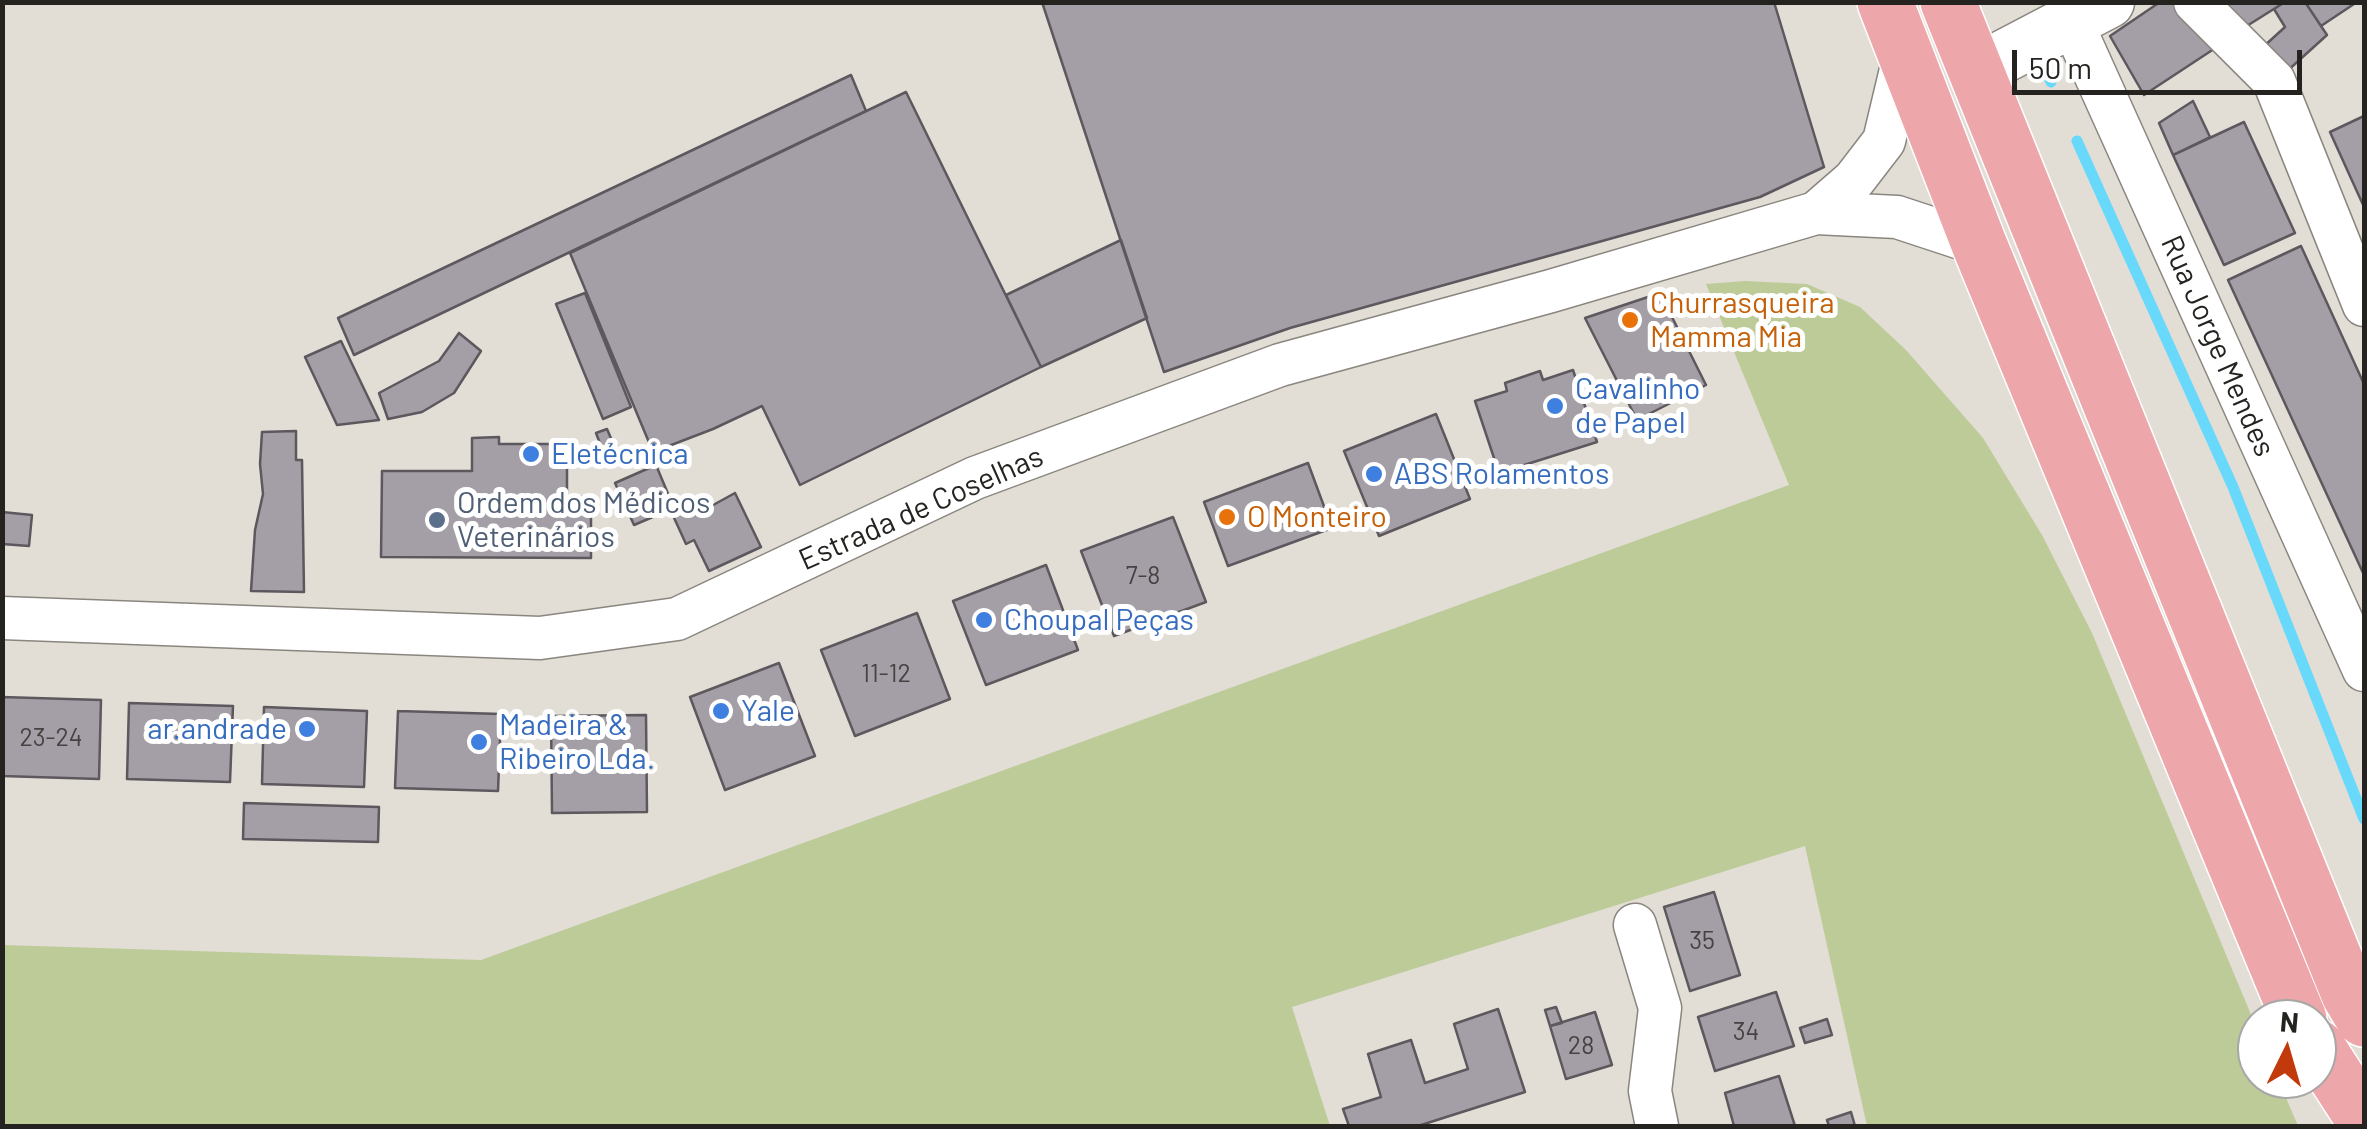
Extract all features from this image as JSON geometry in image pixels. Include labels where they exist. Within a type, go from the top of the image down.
[{"type":"main road","points":[[1885,2],[1979,244],[2291,999]]},
{"type":"main road","points":[[1948,2],[2348,994],[2364,1019]]},
{"type":"main road","points":[[2337,1078],[2364,1120]]},
{"type":"street","points":[[2195,2],[2274,81],[2364,305]]},
{"type":"street","points":[[1976,70],[2090,13]]},
{"type":"street","name":"Rua Jorge Mendes","points":[[2090,13],[2364,670]]},
{"type":"street","name":"Estrada de Coselhas","points":[[1816,213],[1854,180],[1884,141],[1904,53]]},
{"type":"street","name":"Estrada de Coselhas","points":[[2,618],[540,638],[677,619],[975,478],[1280,364],[1570,286],[1816,213],[1897,217],[1979,244]]},
{"type":"street","points":[[1635,925],[1660,1008],[1650,1090],[1657,1126]]},
{"type":"green space","points":[[1706,284],[1807,284],[1860,307],[1906,350],[1983,438],[2042,535],[2092,633],[2244,999],[2237,999],[2237,1099],[2287,1099],[2298,1126],[1867,1126],[1805,846],[1292,1007],[1330,1126],[3,1126],[3,945],[481,960],[1789,485]]},
{"type":"building","points":[[1042,2],[1774,2],[1824,167],[1760,197],[1290,328],[1164,372]]},
{"type":"building","points":[[2160,2],[2180,2],[2223,43],[2144,95],[2110,36]]},
{"type":"building","points":[[2225,2],[2285,2],[2242,29]]},
{"type":"building","points":[[2285,2],[2305,2],[2327,35],[2285,73],[2262,48],[2285,27],[2274,9]]},
{"type":"building","points":[[2305,2],[2357,2],[2321,26]]},
{"type":"building","points":[[851,75],[866,111],[354,355],[338,318]]},
{"type":"building","points":[[906,92],[1041,367],[800,485],[762,406],[653,452],[570,253]]},
{"type":"building","points":[[2193,101],[2210,137],[2173,155],[2159,123]]},
{"type":"building","points":[[2364,116],[2364,207],[2330,132]]},
{"type":"building","points":[[2244,122],[2295,233],[2224,265],[2173,155]]},
{"type":"building","points":[[1121,240],[1147,318],[1041,367],[1006,295]]},
{"type":"building","points":[[2301,246],[2364,384],[2364,575],[2228,280]]},
{"type":"building","points":[[585,293],[631,407],[603,419],[556,304]]},
{"type":"building","points":[[1660,293],[1706,385],[1637,420],[1585,318]]},
{"type":"building","points":[[459,333],[481,351],[454,393],[422,412],[388,419],[379,393],[439,361]]},
{"type":"building","points":[[341,341],[379,420],[337,425],[305,357]]},
{"type":"building","points":[[1573,370],[1597,442],[1499,473],[1475,401],[1507,391],[1505,383],[1540,371],[1543,380]]},
{"type":"building","points":[[1436,414],[1470,499],[1379,536],[1344,451]]},
{"type":"building","points":[[607,429],[616,450],[604,454],[596,433]]},
{"type":"building","points":[[296,431],[296,460],[302,460],[304,592],[251,591],[255,530],[263,494],[262,432]]},
{"type":"building","points":[[499,437],[499,444],[567,444],[567,496],[591,497],[591,558],[381,557],[382,471],[472,471],[472,438]]},
{"type":"building","points":[[1308,463],[1332,528],[1228,566],[1204,502]]},
{"type":"building","points":[[656,465],[674,508],[634,525],[615,483]]},
{"type":"building","points":[[735,493],[761,547],[709,571],[694,540],[686,544],[670,509],[687,498],[695,515]]},
{"type":"building","points":[[2,512],[32,515],[29,546],[2,544]]},
{"type":"building","points":[[1173,517],[1206,602],[1114,636],[1081,551]]},
{"type":"building","points":[[1046,565],[1078,650],[986,685],[953,601]]},
{"type":"building","points":[[917,613],[950,699],[855,736],[821,650]]},
{"type":"building","points":[[779,663],[815,756],[725,790],[690,697]]},
{"type":"building","points":[[2,697],[101,700],[99,779],[2,776]]},
{"type":"building","points":[[129,703],[233,706],[230,782],[127,779]]},
{"type":"building","points":[[264,707],[367,711],[364,787],[262,784]]},
{"type":"building","points":[[398,711],[501,714],[498,791],[395,788]]},
{"type":"building","points":[[646,715],[647,812],[552,813],[551,716]]},
{"type":"building","points":[[244,803],[379,807],[378,842],[243,839]]},
{"type":"building","points":[[1714,892],[1740,975],[1690,991],[1664,907]]},
{"type":"building","points":[[1776,992],[1794,1046],[1715,1071],[1698,1017]]},
{"type":"building","points":[[1556,1007],[1562,1023],[1550,1026],[1545,1010]]},
{"type":"building","points":[[1498,1009],[1525,1092],[1418,1126],[1349,1126],[1343,1109],[1381,1097],[1368,1054],[1411,1040],[1425,1083],[1468,1069],[1454,1024]]},
{"type":"building","points":[[1595,1012],[1612,1065],[1566,1079],[1550,1026]]},
{"type":"building","points":[[1827,1019],[1832,1035],[1805,1043],[1800,1028]]},
{"type":"building","points":[[1779,1076],[1795,1126],[1734,1126],[1725,1093]]},
{"type":"building","points":[[1851,1112],[1855,1126],[1829,1126],[1827,1120]]},
{"type":"waterway","points":[[2048,74],[2051,82]]},
{"type":"waterway","points":[[2077,141],[2233,487],[2364,819]]},
{"type":"place","name":"Churrasqueira Mamma Mia","points":[[1630,320]]},
{"type":"place","name":"Cavalinho de Papel","points":[[1555,406]]},
{"type":"place","name":"Eletécnica","points":[[531,454]]},
{"type":"place","name":"ABS Rolamentos","points":[[1374,474]]},
{"type":"place","name":"O Monteiro","points":[[1227,517]]},
{"type":"place","name":"Ordem dos Médicos Veterinários","points":[[437,520]]},
{"type":"place","name":"Choupal Peças","points":[[984,620]]},
{"type":"place","name":"Yale","points":[[721,711]]},
{"type":"place","name":"ar.andrade","points":[[307,729]]},
{"type":"place","name":"Madeira & Ribeiro Lda.","points":[[479,742]]}]
